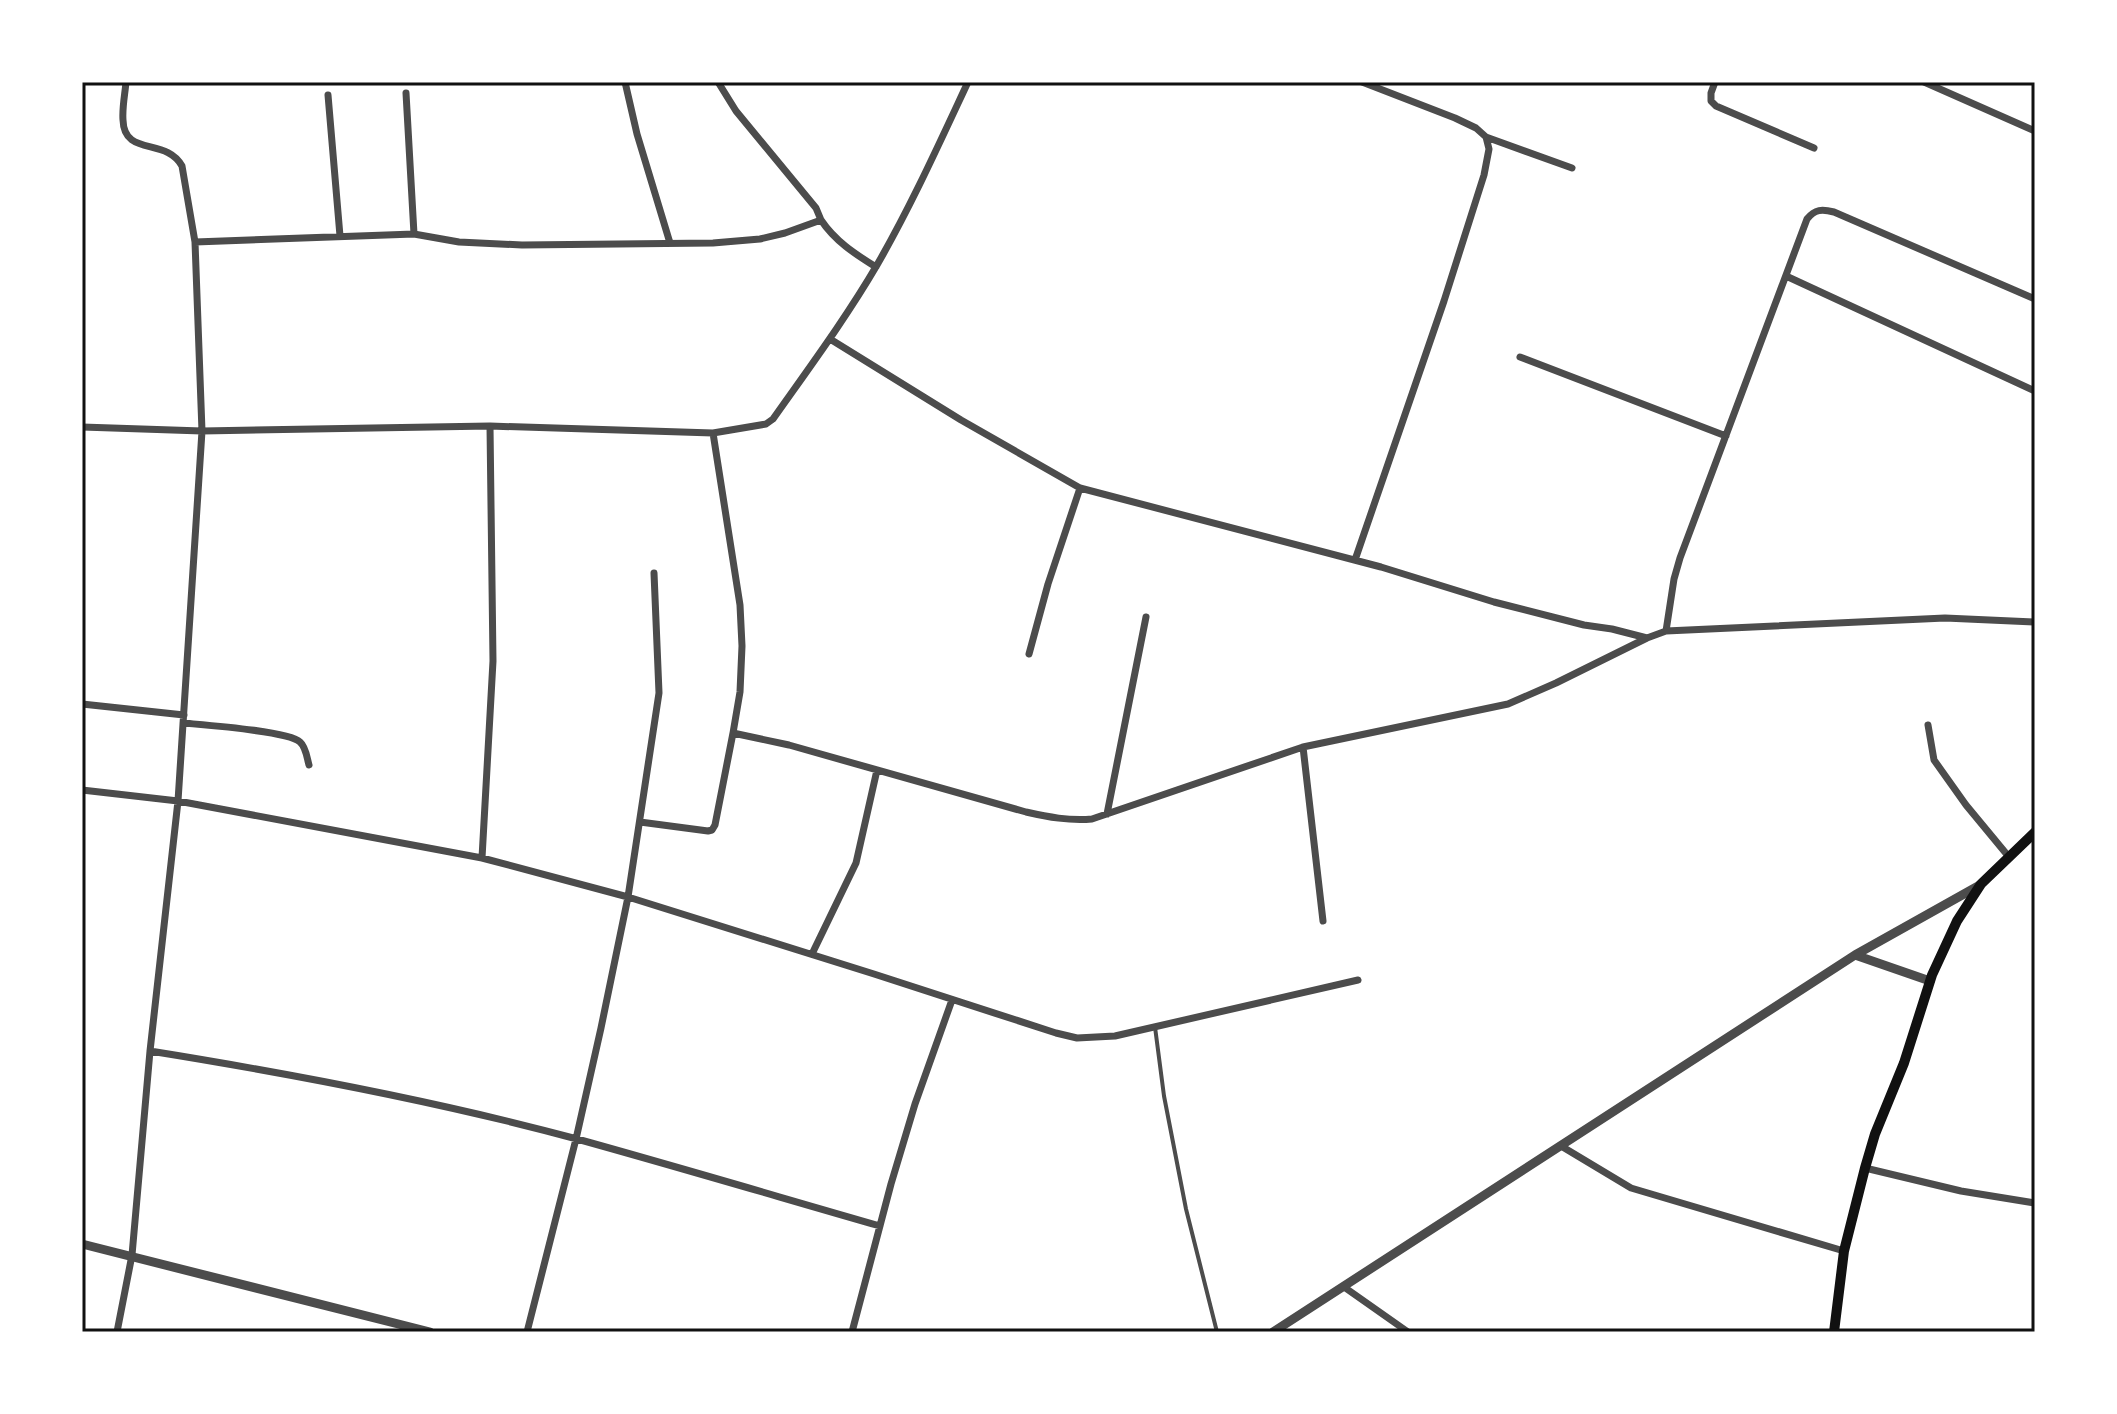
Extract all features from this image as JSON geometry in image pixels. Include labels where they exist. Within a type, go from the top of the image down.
[{"type":"main road","points":[[1834,1332],[1844,1251],[1865,1168],[1930,981],[1957,921],[1981,884],[2035,832]]},
{"type":"street","points":[[117,1332],[132,1255],[150,1051],[178,801],[202,431],[195,242],[182,166],[177,157],[168,151],[128,138],[123,120],[126,82]]},
{"type":"street","points":[[625,82],[637,134],[670,243]]},
{"type":"street","points":[[718,82],[736,111],[816,208],[821,220],[852,253],[876,267]]},
{"type":"street","points":[[82,427],[202,431],[490,426],[713,433],[759,426],[773,419],[876,267],[925,175],[968,82]]},
{"type":"street","points":[[1362,82],[1455,118],[1476,128],[1486,137],[1572,168]]},
{"type":"street","points":[[1715,82],[1711,101],[1716,106],[1814,148]]},
{"type":"street","points":[[1924,82],[2035,131]]},
{"type":"street","points":[[406,93],[414,234]]},
{"type":"street","points":[[328,95],[340,236]]},
{"type":"street","points":[[1355,560],[1484,175],[1489,149],[1486,137]]},
{"type":"street","points":[[1666,631],[1680,558],[1812,212],[1822,209],[1834,212],[2035,299]]},
{"type":"street","points":[[195,242],[414,234],[459,242],[522,245],[726,242],[760,239],[821,220]]},
{"type":"street","points":[[1786,276],[2035,391]]},
{"type":"street","points":[[830,339],[961,420],[1080,488],[1355,560],[1494,602],[1647,638]]},
{"type":"street","points":[[1520,357],[1726,436]]},
{"type":"street","points":[[482,858],[493,661],[490,426]]},
{"type":"street","points":[[640,822],[712,830],[733,733],[740,692],[740,605],[713,433]]},
{"type":"street","points":[[1029,654],[1080,488]]},
{"type":"street","points":[[527,1332],[576,1139],[628,897],[659,693],[654,573]]},
{"type":"street","points":[[1107,814],[1146,617]]},
{"type":"street","points":[[733,733],[789,745],[1026,812],[1083,820],[1303,747],[1508,704],[1666,631],[1945,618],[2035,622]]},
{"type":"street","points":[[82,704],[277,734],[299,740],[304,746],[309,765]]},
{"type":"street","points":[[1928,725],[1934,760],[2009,857]]},
{"type":"street","points":[[1303,747],[1323,921]]},
{"type":"street","points":[[812,954],[856,863],[877,770]]},
{"type":"street","points":[[82,790],[178,801],[482,858],[628,897],[1029,1026],[1077,1038],[1115,1036],[1358,980]]},
{"type":"street","points":[[1273,1332],[1855,955],[1981,884]]},
{"type":"street","points":[[1855,955],[1930,981]]},
{"type":"street","points":[[852,1332],[915,1104],[952,1000]]},
{"type":"street","points":[[150,1051],[404,1098],[576,1139],[880,1226]]},
{"type":"street","points":[[1561,1146],[1631,1188],[1844,1251]]},
{"type":"street","points":[[1865,1168],[1961,1191],[2035,1203]]},
{"type":"street","points":[[82,1244],[430,1332]]},
{"type":"street","points":[[1344,1287],[1408,1332]]},
{"type":"lane","points":[[1155,1027],[1164,1096],[1186,1209],[1217,1332]]}]
